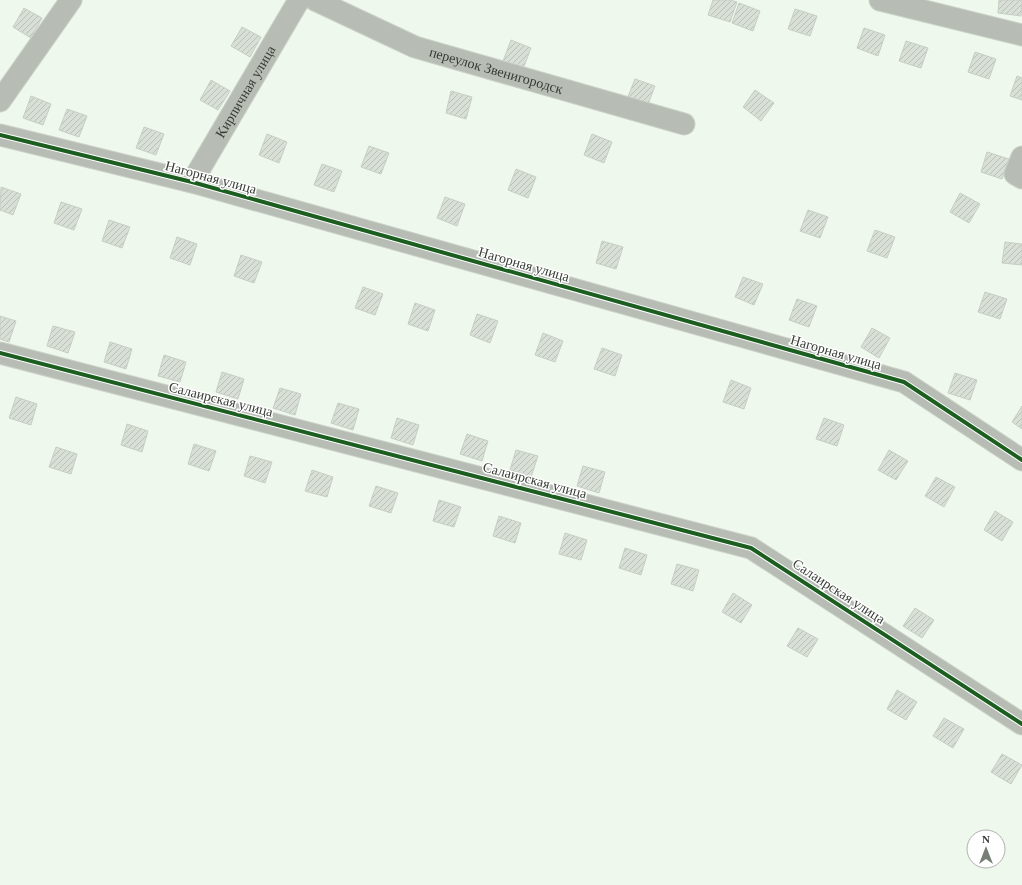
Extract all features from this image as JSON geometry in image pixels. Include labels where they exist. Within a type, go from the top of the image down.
[{"type":"street","points":[[0,101],[71,0]]},
{"type":"street","name":"Кирпичная улица","points":[[192,182],[299,0]]},
{"type":"street","name":"переулок Звенигородск","points":[[315,0],[415,47],[684,124]]},
{"type":"street","points":[[880,0],[1022,35]]},
{"type":"street","name":"Нагорная улица","points":[[0,135],[192,182],[904,382],[1022,460]]},
{"type":"street","points":[[1022,157],[1015,174],[1022,178]]},
{"type":"street","name":"Салаирская улица","points":[[0,353],[751,548],[1022,724]]},
{"type":"building","points":[[713,0],[730,0],[737,2],[730,22],[708,15]]},
{"type":"building","points":[[999,0],[1022,0],[1021,16],[998,13]]},
{"type":"building","points":[[739,3],[760,11],[753,31],[732,23]]},
{"type":"building","points":[[24,8],[42,18],[31,38],[13,27]]},
{"type":"building","points":[[795,9],[817,16],[810,36],[788,29]]},
{"type":"building","points":[[242,27],[261,37],[250,57],[231,46]]},
{"type":"building","points":[[864,28],[885,35],[878,56],[857,48]]},
{"type":"building","points":[[511,40],[531,48],[523,69],[503,61]]},
{"type":"building","points":[[906,41],[928,48],[921,68],[899,61]]},
{"type":"building","points":[[975,52],[996,59],[989,79],[968,72]]},
{"type":"building","points":[[1017,76],[1022,78],[1022,100],[1010,96]]},
{"type":"building","points":[[635,79],[655,86],[647,107],[627,99]]},
{"type":"building","points":[[211,80],[230,91],[218,110],[200,100]]},
{"type":"building","points":[[755,90],[774,103],[761,121],[743,107]]},
{"type":"building","points":[[451,91],[472,97],[466,119],[446,113]]},
{"type":"building","points":[[31,96],[51,104],[43,125],[23,118]]},
{"type":"building","points":[[67,109],[87,116],[79,137],[59,130]]},
{"type":"building","points":[[144,127],[164,134],[156,155],[136,148]]},
{"type":"building","points":[[267,134],[287,142],[279,163],[259,155]]},
{"type":"building","points":[[592,134],[612,142],[604,163],[584,155]]},
{"type":"building","points":[[369,146],[389,153],[381,174],[361,167]]},
{"type":"building","points":[[987,152],[1009,159],[1002,179],[981,172]]},
{"type":"building","points":[[322,164],[342,171],[334,192],[314,185]]},
{"type":"building","points":[[516,169],[536,177],[528,198],[508,190]]},
{"type":"building","points":[[1,187],[21,194],[13,215],[0,210]]},
{"type":"building","points":[[960,193],[980,204],[969,223],[950,212]]},
{"type":"building","points":[[445,197],[465,204],[457,226],[437,218]]},
{"type":"building","points":[[61,202],[82,209],[74,230],[54,223]]},
{"type":"building","points":[[808,210],[828,217],[820,238],[800,231]]},
{"type":"building","points":[[109,220],[130,227],[122,248],[102,241]]},
{"type":"building","points":[[875,230],[895,237],[887,258],[867,251]]},
{"type":"building","points":[[177,237],[197,244],[190,265],[170,258]]},
{"type":"building","points":[[602,241],[623,247],[616,269],[596,263]]},
{"type":"building","points":[[1005,242],[1022,244],[1022,265],[1002,263]]},
{"type":"building","points":[[241,255],[262,262],[254,283],[234,276]]},
{"type":"building","points":[[743,277],[763,284],[754,305],[735,297]]},
{"type":"building","points":[[363,287],[383,294],[375,315],[355,308]]},
{"type":"building","points":[[985,292],[1007,299],[1000,319],[978,312]]},
{"type":"building","points":[[797,299],[817,306],[809,327],[789,320]]},
{"type":"building","points":[[415,303],[435,310],[428,331],[408,324]]},
{"type":"building","points":[[477,314],[498,321],[490,343],[470,335]]},
{"type":"building","points":[[0,316],[16,321],[9,342],[0,339]]},
{"type":"building","points":[[53,326],[75,332],[68,353],[47,346]]},
{"type":"building","points":[[872,328],[890,338],[879,358],[861,347]]},
{"type":"building","points":[[543,333],[563,341],[555,362],[535,355]]},
{"type":"building","points":[[110,342],[132,349],[126,369],[104,362]]},
{"type":"building","points":[[602,348],[622,355],[615,376],[594,369]]},
{"type":"building","points":[[164,355],[186,362],[180,382],[158,376]]},
{"type":"building","points":[[222,372],[244,379],[238,399],[216,392]]},
{"type":"building","points":[[955,373],[977,380],[970,400],[948,393]]},
{"type":"building","points":[[731,380],[751,388],[744,409],[723,402]]},
{"type":"building","points":[[280,388],[301,394],[295,415],[273,408]]},
{"type":"building","points":[[16,397],[37,404],[31,425],[9,418]]},
{"type":"building","points":[[338,403],[359,409],[353,430],[331,423]]},
{"type":"building","points":[[1022,406],[1022,429],[1012,422]]},
{"type":"building","points":[[397,418],[419,425],[413,445],[391,438]]},
{"type":"building","points":[[824,418],[844,425],[837,446],[816,439]]},
{"type":"building","points":[[127,424],[148,431],[142,452],[121,445]]},
{"type":"building","points":[[467,434],[488,441],[482,461],[460,454]]},
{"type":"building","points":[[194,444],[216,451],[209,471],[188,464]]},
{"type":"building","points":[[56,447],[77,454],[71,474],[49,467]]},
{"type":"building","points":[[516,450],[538,456],[531,477],[510,470]]},
{"type":"building","points":[[889,450],[908,461],[896,480],[878,470]]},
{"type":"building","points":[[250,456],[272,462],[265,483],[244,476]]},
{"type":"building","points":[[583,466],[605,472],[599,493],[577,486]]},
{"type":"building","points":[[312,470],[333,477],[327,497],[305,491]]},
{"type":"building","points":[[936,477],[955,487],[944,507],[925,496]]},
{"type":"building","points":[[376,486],[398,493],[391,513],[369,506]]},
{"type":"building","points":[[439,500],[461,507],[454,527],[433,521]]},
{"type":"building","points":[[995,511],[1013,522],[1002,541],[984,530]]},
{"type":"building","points":[[499,516],[521,523],[515,543],[493,536]]},
{"type":"building","points":[[565,533],[587,540],[581,560],[559,554]]},
{"type":"building","points":[[625,548],[647,555],[641,575],[619,568]]},
{"type":"building","points":[[677,564],[699,570],[693,591],[671,584]]},
{"type":"building","points":[[733,593],[752,605],[741,623],[722,612]]},
{"type":"building","points":[[915,608],[934,620],[922,638],[903,626]]},
{"type":"building","points":[[798,628],[818,639],[807,657],[787,646]]},
{"type":"building","points":[[897,690],[917,702],[906,720],[887,709]]},
{"type":"building","points":[[944,718],[964,729],[953,748],[933,736]]},
{"type":"building","points":[[1002,754],[1022,765],[1011,784],[991,772]]},
{"type":"cycle path","points":[[0,135],[192,182],[904,382],[1022,460]]},
{"type":"cycle path","points":[[0,353],[751,548],[1022,724]]}]
